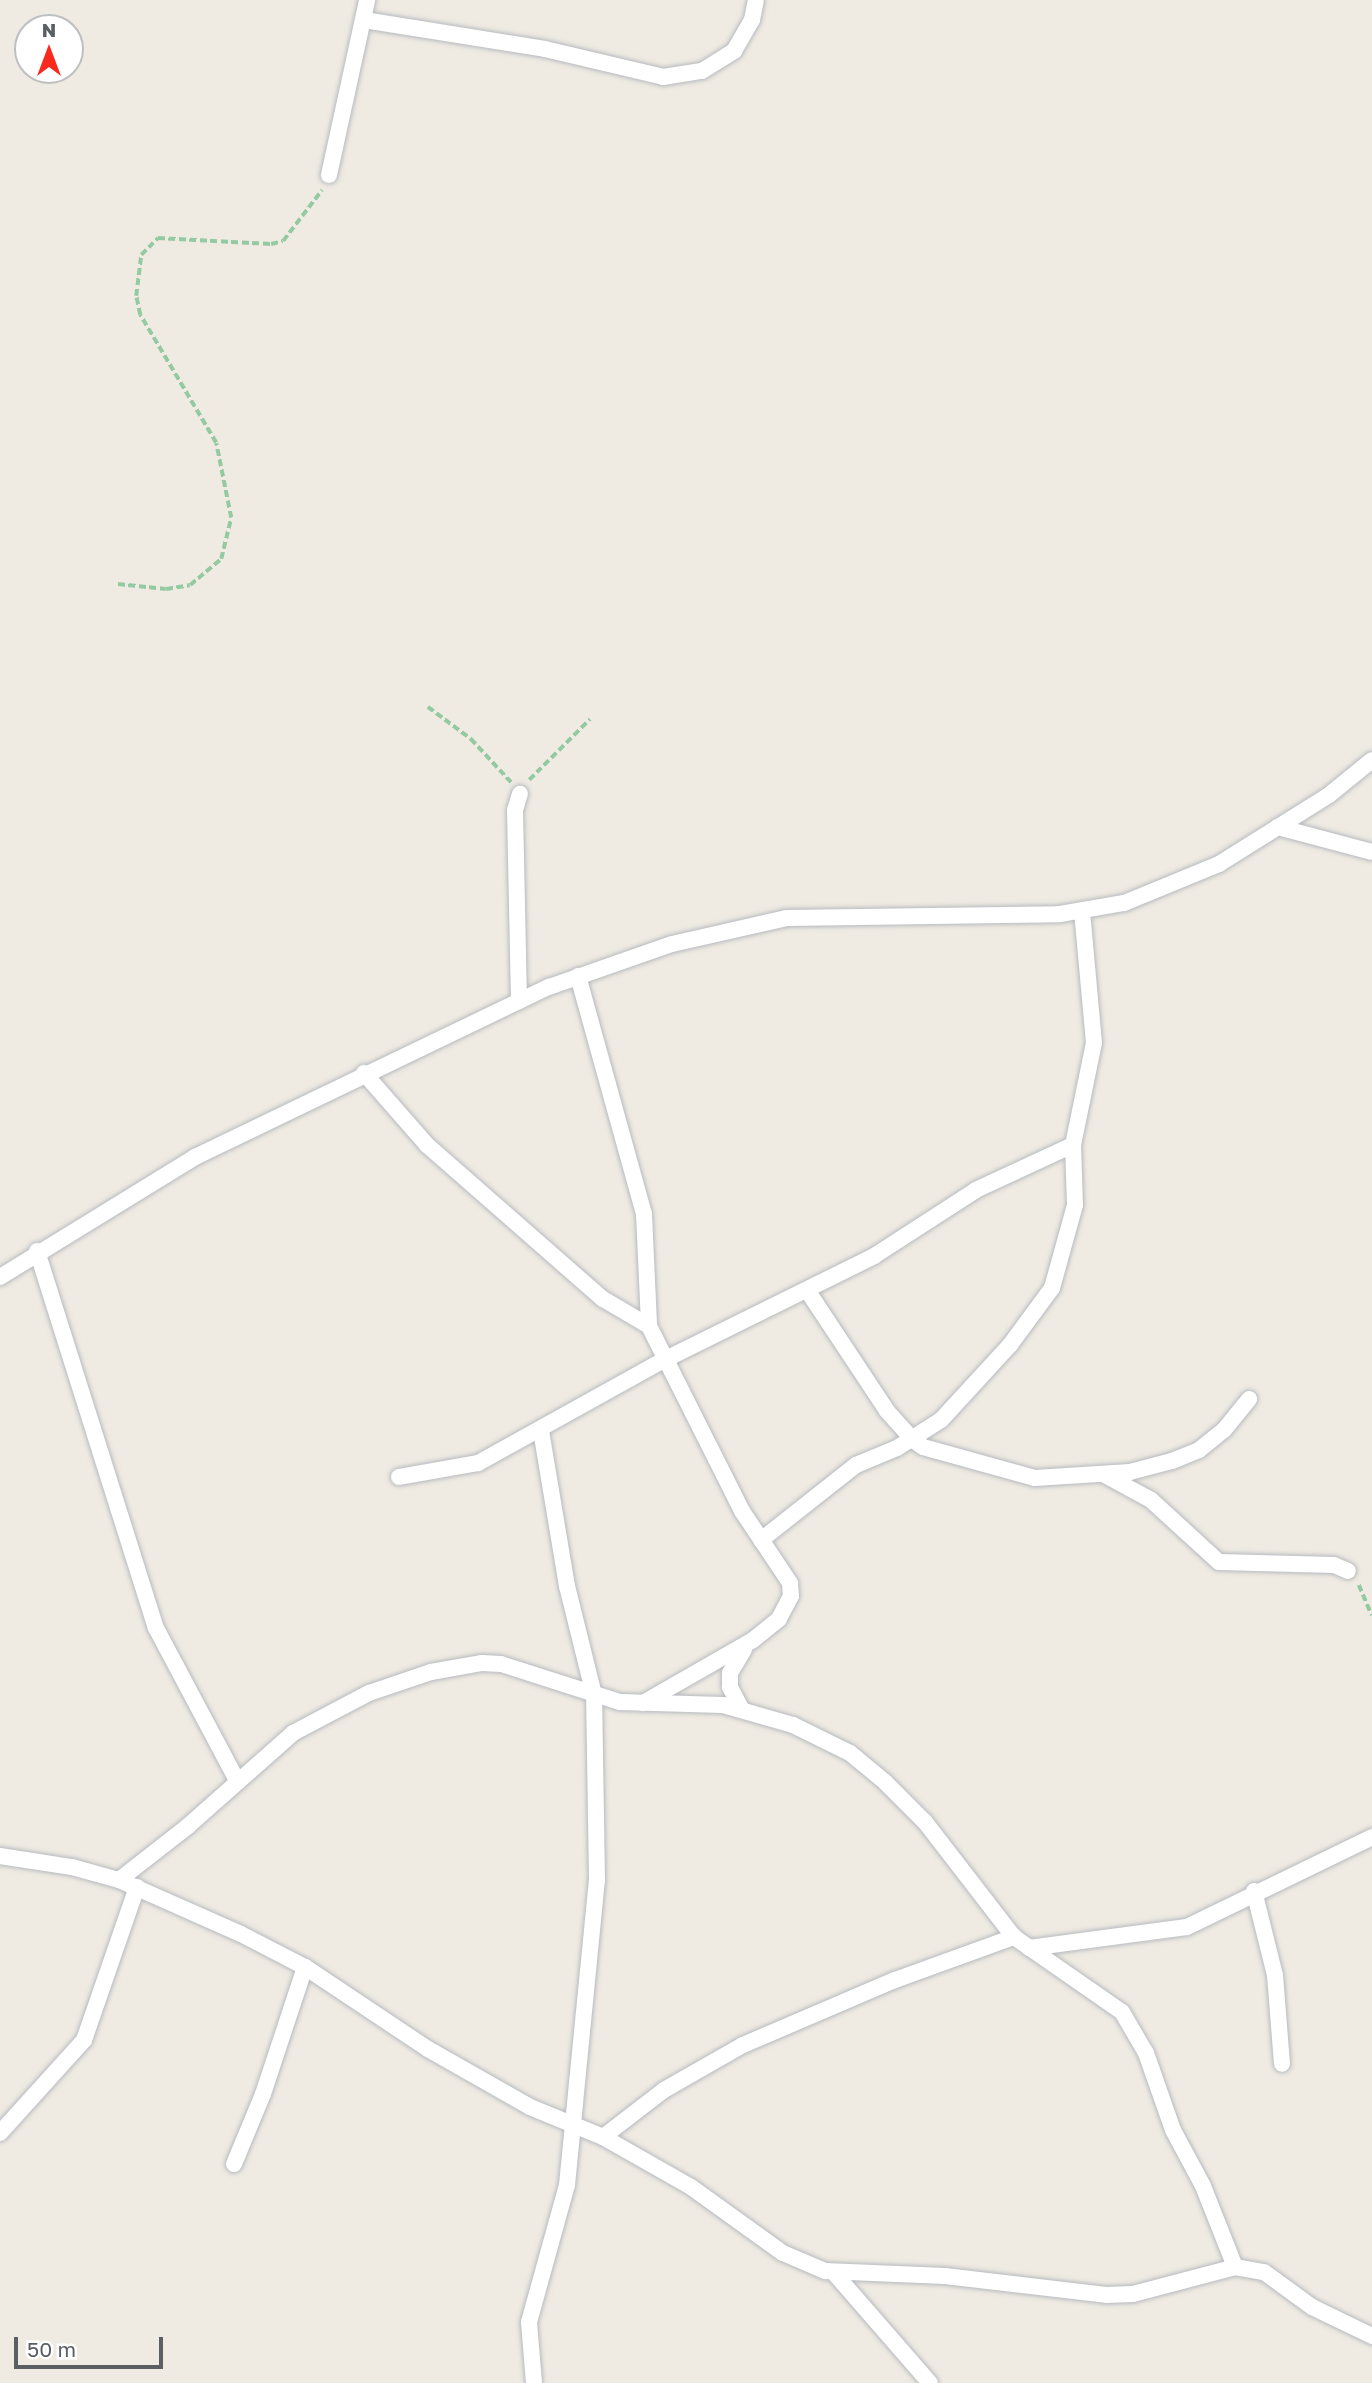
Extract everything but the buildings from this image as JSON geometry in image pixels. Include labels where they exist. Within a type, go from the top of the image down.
[{"type":"street","points":[[329,175],[367,0]]},
{"type":"street","points":[[364,20],[545,49],[663,77],[702,71],[734,51],[752,20],[756,0]]},
{"type":"street","points":[[0,1277],[37,1251],[195,1157],[363,1073],[578,976],[672,944],[786,918],[1082,911],[1167,888],[1278,827],[1329,795],[1372,760]]},
{"type":"street","points":[[519,1001],[515,810],[520,794]]},
{"type":"street","points":[[1278,827],[1372,852]]},
{"type":"street","points":[[761,1540],[847,1471],[913,1440],[941,1420],[1031,1319],[1052,1288],[1075,1205],[1073,1145],[1094,1044],[1082,911]]},
{"type":"street","points":[[578,976],[644,1214],[649,1326],[664,1360],[761,1540],[790,1583],[791,1596],[779,1619],[753,1640],[640,1704]]},
{"type":"street","points":[[363,1073],[427,1145],[603,1299],[649,1326]]},
{"type":"street","points":[[399,1476],[478,1463],[541,1431],[664,1360],[874,1256],[976,1190],[1073,1145]]},
{"type":"street","points":[[37,1251],[156,1628],[238,1782]]},
{"type":"street","points":[[807,1290],[887,1411],[913,1440],[923,1447],[1035,1478],[1103,1474],[1156,1466],[1199,1450],[1224,1430],[1249,1399]]},
{"type":"street","points":[[534,2383],[529,2322],[567,2185],[576,2124],[597,1881],[594,1695],[568,1586],[541,1431]]},
{"type":"street","points":[[1103,1474],[1160,1507],[1219,1562],[1334,1565],[1348,1571]]},
{"type":"street","points":[[741,1709],[730,1687],[730,1673],[753,1640]]},
{"type":"street","points":[[119,1880],[316,1718],[431,1672],[482,1663],[501,1664],[594,1695],[640,1704],[741,1709],[793,1725],[849,1753],[867,1767],[925,1822],[1014,1937],[1122,2012],[1132,2026],[1235,2267]]},
{"type":"street","points":[[1029,1948],[1187,1927],[1254,1891],[1372,1837]]},
{"type":"street","points":[[0,1856],[72,1867],[119,1880],[305,1967],[428,2049],[530,2107],[603,2137],[691,2187],[783,2253],[836,2274],[945,2276],[1107,2295],[1133,2294],[1235,2267],[1257,2269],[1312,2307],[1372,2336]]},
{"type":"street","points":[[0,2133],[84,2040],[137,1887]]},
{"type":"street","points":[[1254,1891],[1276,1975],[1282,2064]]},
{"type":"street","points":[[603,2137],[664,2090],[743,2045],[895,1980],[1014,1937]]},
{"type":"street","points":[[234,2164],[263,2094],[305,1967]]},
{"type":"street","points":[[836,2274],[930,2383]]},
{"type":"path","points":[[118,584],[166,589],[190,584],[221,559],[231,518],[216,443],[140,315],[136,296],[141,255],[158,238],[271,244],[283,241],[313,205],[329,175]]},
{"type":"path","points":[[428,707],[471,739],[520,794],[590,719]]},
{"type":"path","points":[[1348,1571],[1372,1615]]}]
